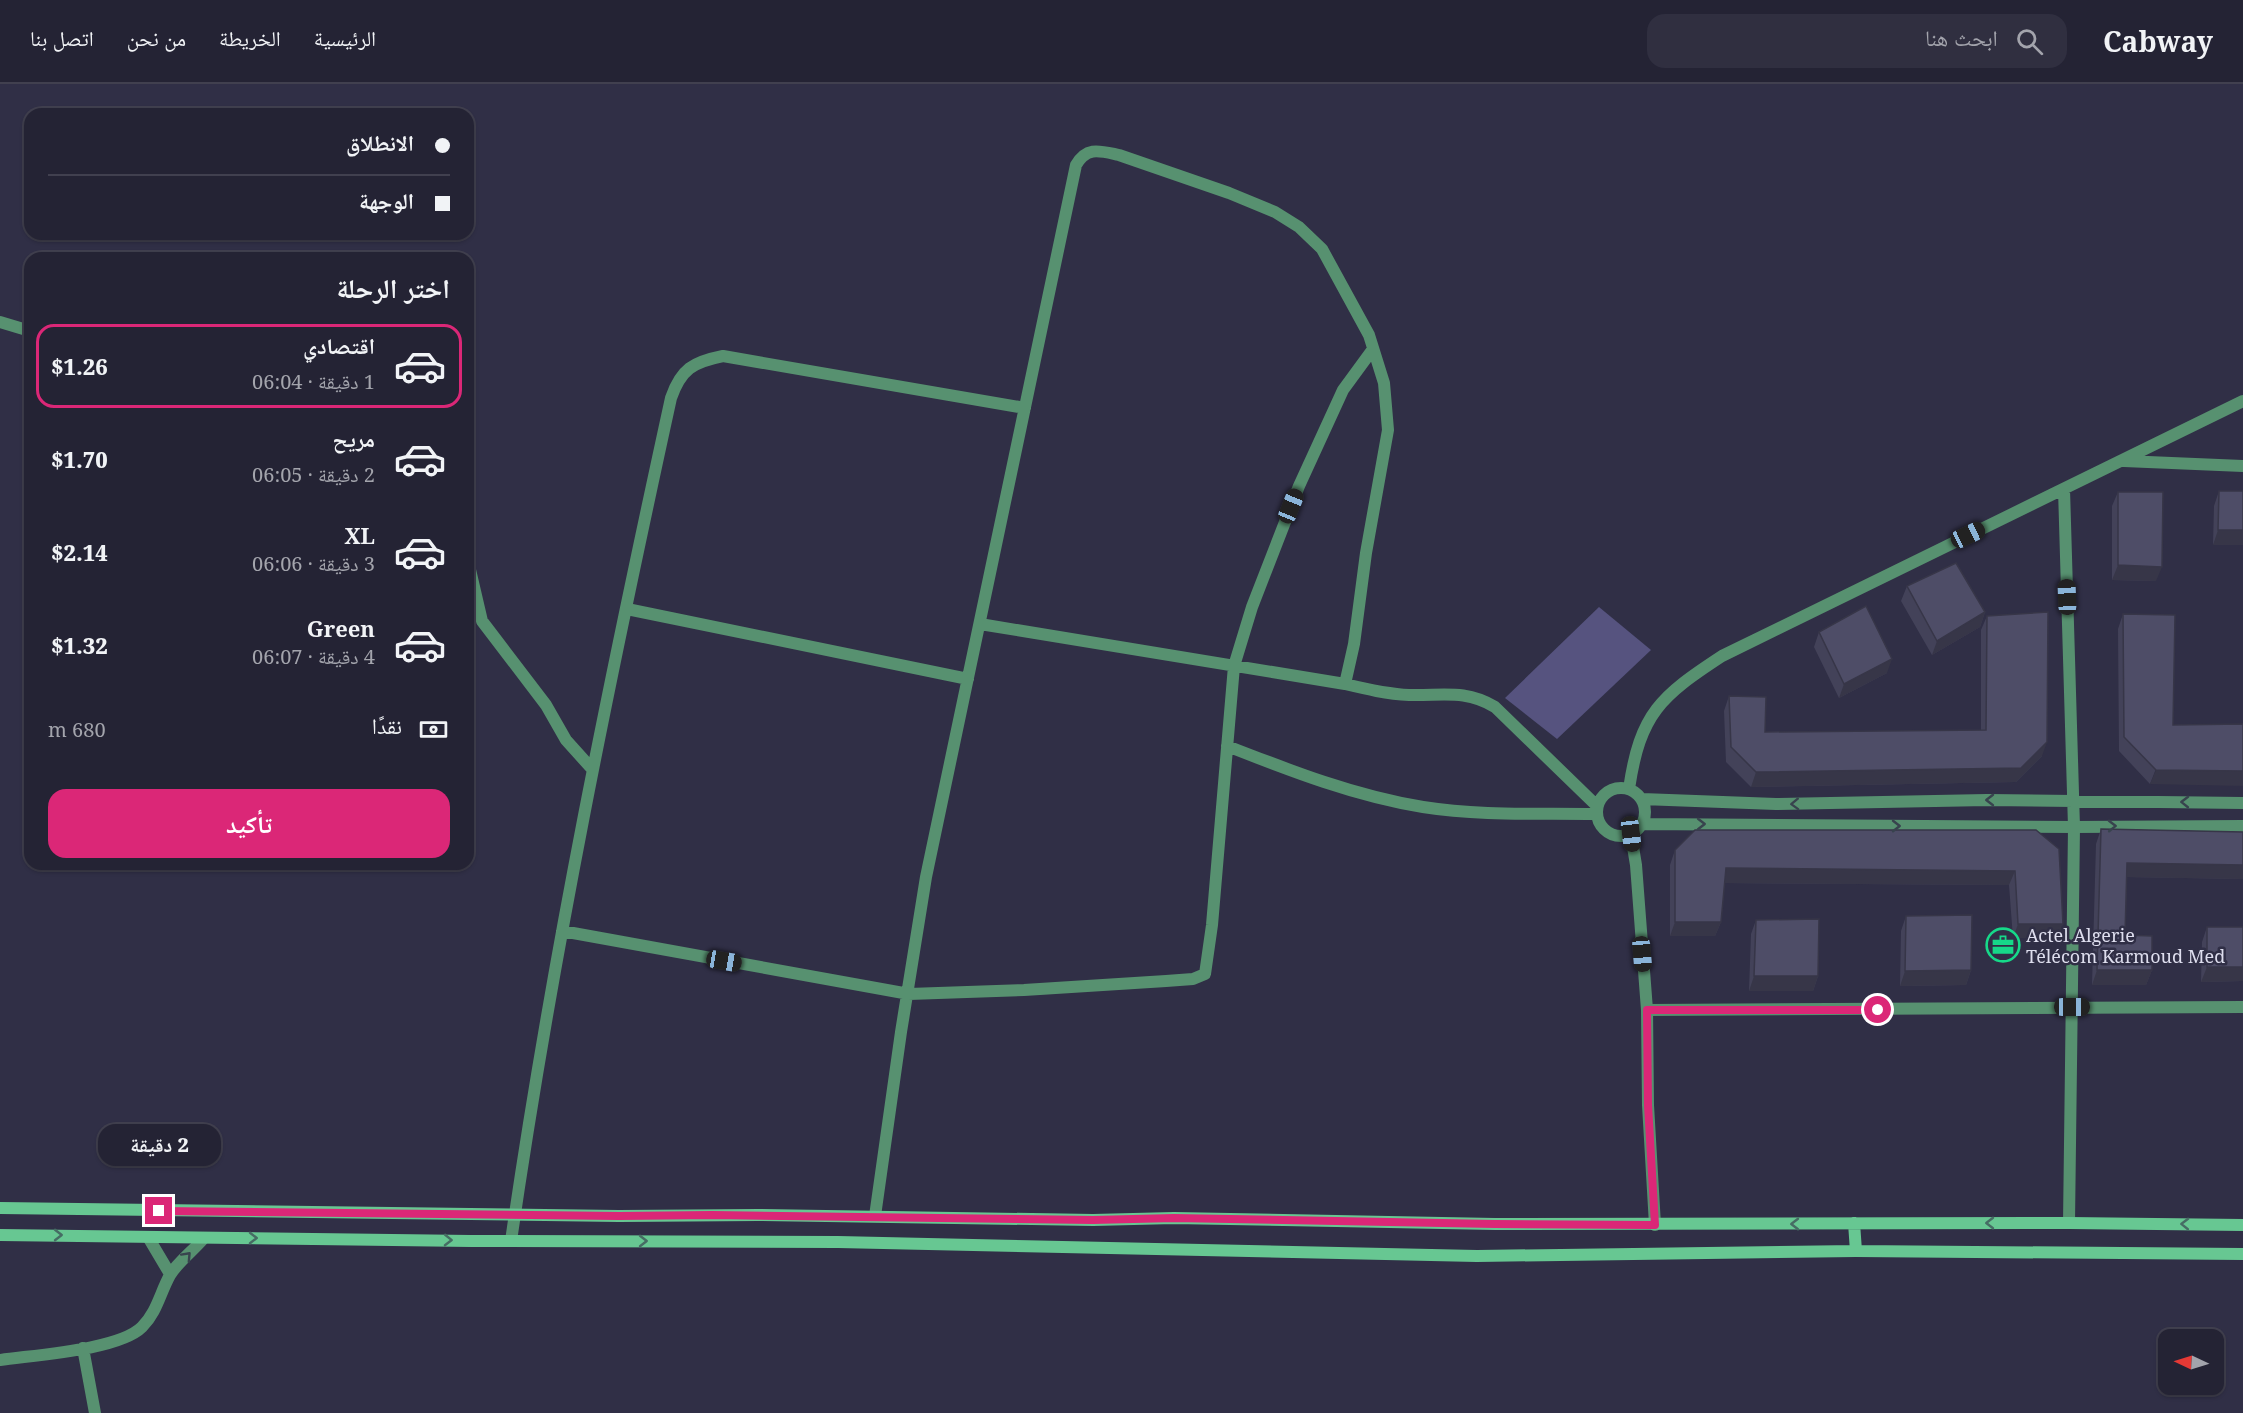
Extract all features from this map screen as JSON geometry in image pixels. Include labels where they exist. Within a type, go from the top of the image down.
[{"type":"main road","points":[[0,1208],[1655,1225],[1854,1223],[2243,1225]]},
{"type":"main road","points":[[1854,1223],[1856,1251]]},
{"type":"main road","points":[[0,1235],[511,1241],[894,1242],[1477,1256],[1856,1251],[2243,1254]]},
{"type":"street","points":[[875,1216],[926,877],[1076,165],[1081,156],[1087,152],[1119,155],[1218,190],[1275,212],[1299,227],[1322,249],[1369,335],[1384,383],[1388,430],[1366,553],[1354,644],[1345,684]]},
{"type":"street","points":[[0,322],[24,329]]},
{"type":"street","points":[[562,931],[909,994],[1024,990],[1166,981],[1193,979],[1204,974],[1212,925],[1234,666],[1252,607],[1299,486],[1343,390],[1373,349]]},
{"type":"street","points":[[511,1241],[536,1074],[593,770],[671,398],[677,381],[688,367],[706,359],[723,356],[1025,408]]},
{"type":"street","points":[[1629,789],[1634,758],[1646,724],[1660,703],[1682,682],[1722,656],[2243,401]]},
{"type":"street","points":[[2123,461],[2243,466]]},
{"type":"street","points":[[2064,489],[2074,827],[2069,1223]]},
{"type":"street","points":[[474,587],[482,621],[546,705],[566,740],[593,770]]},
{"type":"street","points":[[627,609],[968,679]]},
{"type":"street","points":[[980,624],[1396,694],[1454,694],[1482,699],[1495,706],[1597,810],[1602,828],[1608,833],[1623,836],[1631,834],[1642,824],[1645,807],[1642,799],[1629,789],[1613,789],[1600,799],[1597,810]]},
{"type":"street","points":[[1227,746],[1298,774],[1342,788],[1424,807],[1462,812],[1597,810]]},
{"type":"street","points":[[1642,799],[1776,804],[2073,800],[2243,803]]},
{"type":"street","points":[[1642,824],[2243,826]]},
{"type":"street","points":[[1631,834],[1636,864],[1647,1010],[1648,1105],[1655,1225]]},
{"type":"street","points":[[1647,1010],[2243,1007]]},
{"type":"street","points":[[148,1237],[170,1274]]},
{"type":"street","points":[[0,1360],[83,1348],[112,1342],[134,1334],[151,1316],[170,1274],[204,1238]]},
{"type":"street","points":[[83,1348],[95,1413]]},
{"type":"shaded area","points":[[1599,607],[1651,650],[1557,739],[1505,698]]},
{"type":"building","points":[[2219,491],[2243,491],[2243,530],[2218,530]]},
{"type":"building","points":[[2118,492],[2163,492],[2162,567],[2118,565]]},
{"type":"building","points":[[1956,563],[1985,612],[1937,641],[1907,586]]},
{"type":"building","points":[[1866,606],[1892,659],[1844,684],[1819,632]]},
{"type":"building","points":[[2048,612],[2047,742],[2021,768],[1756,772],[1731,747],[1729,696],[1766,697],[1765,732],[1986,730],[1987,616]]},
{"type":"building","points":[[2123,614],[2175,615],[2173,725],[2243,724],[2243,771],[2156,770],[2124,737]]},
{"type":"building","points":[[2101,829],[2243,832],[2243,865],[2127,863],[2125,935],[2152,936],[2152,970],[2097,970]]},
{"type":"building","points":[[1695,830],[2036,830],[2059,849],[2063,924],[2018,924],[2015,871],[1726,868],[1721,922],[1675,922],[1675,850]]},
{"type":"building","points":[[1972,915],[1971,970],[1905,971],[1906,916]]},
{"type":"building","points":[[1819,919],[1818,976],[1754,976],[1756,920]]},
{"type":"building","points":[[2207,927],[2243,927],[2243,967],[2207,967]]},
{"type":"place","name":"Actel Algerie Télécom Karmoud Med","points":[[2003,945]]},
{"type":"route","points":[[159,1211],[875,1216],[1093,1220],[1174,1218],[1655,1225],[1648,1105],[1647,1010],[1878,1010]]}]
